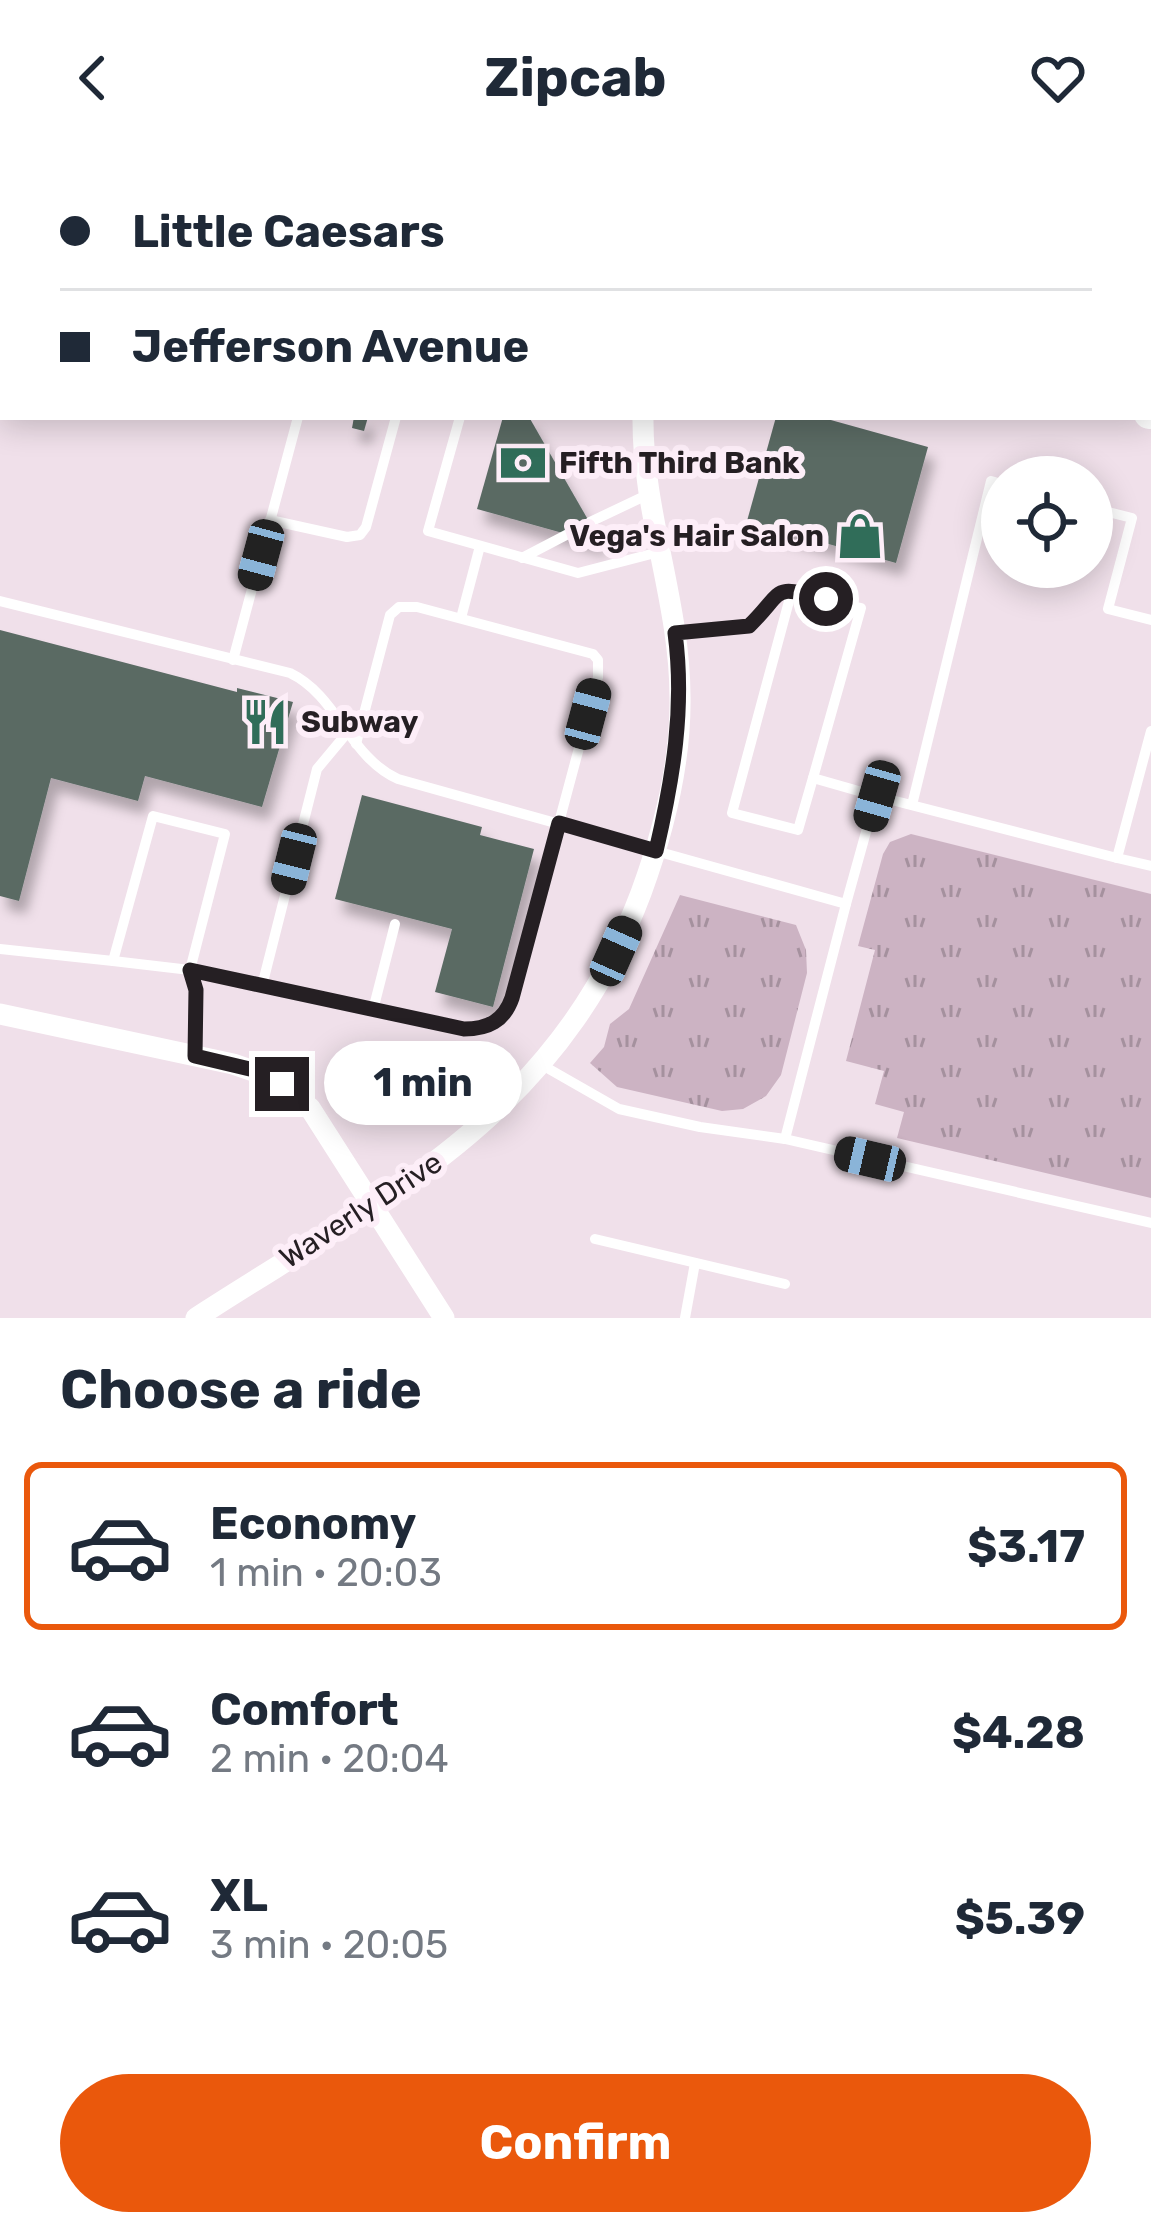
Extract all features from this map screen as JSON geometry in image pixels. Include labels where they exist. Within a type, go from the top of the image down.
[{"type":"street","name":"Waverly Drive","points":[[196,1318],[374,1208],[477,1131],[570,1029],[616,951],[656,851],[679,719],[675,633],[649,494],[643,420]]},
{"type":"street","points":[[0,1014],[254,1070],[295,1094],[310,1108],[444,1318]]},
{"type":"lane","points":[[233,660],[297,420]]},
{"type":"lane","points":[[270,520],[360,536],[395,420]]},
{"type":"lane","points":[[459,420],[428,531],[578,573],[659,552]]},
{"type":"lane","points":[[590,522],[649,494]]},
{"type":"lane","points":[[1113,513],[1132,518],[1108,609],[1151,620]]},
{"type":"lane","points":[[912,805],[981,526]]},
{"type":"lane","points":[[522,558],[568,534]]},
{"type":"lane","points":[[461,618],[480,546]]},
{"type":"lane","points":[[675,633],[749,626],[775,593],[791,590],[861,608],[798,830],[732,813],[791,590]]},
{"type":"lane","points":[[0,601],[304,680],[372,763],[398,779],[846,904]]},
{"type":"lane","points":[[0,949],[190,970],[464,1029],[485,1027],[504,1015],[519,973],[598,677],[598,660],[584,651],[461,618],[407,606],[392,611],[356,745]]},
{"type":"lane","points":[[1117,857],[1151,730]]},
{"type":"lane","points":[[262,986],[315,774],[347,733]]},
{"type":"lane","points":[[813,778],[1151,866]]},
{"type":"lane","points":[[784,1139],[877,796]]},
{"type":"lane","points":[[112,961],[153,816],[225,834],[190,970],[196,990],[195,1056]]},
{"type":"lane","points":[[373,1010],[395,924]]},
{"type":"lane","points":[[542,1065],[619,1109],[784,1139],[1151,1223]]},
{"type":"lane","points":[[595,1239],[785,1284]]},
{"type":"lane","points":[[685,1318],[695,1263]]},
{"type":"green space","points":[[911,834],[1151,894],[1151,1198],[897,1138],[904,1112],[875,1104],[884,1071],[846,1061],[875,950],[858,946],[883,854],[890,842]]},
{"type":"green space","points":[[680,895],[796,925],[806,950],[807,973],[781,1075],[766,1096],[743,1109],[722,1111],[617,1087],[590,1063],[604,1047],[610,1024],[629,1009]]},
{"type":"building","points":[[353,420],[367,420],[364,431],[352,428]]},
{"type":"building","name":"Fifth Third Bank","points":[[502,420],[531,420],[602,544],[477,509]]},
{"type":"building","points":[[775,420],[831,420],[928,447],[896,563],[747,521]]},
{"type":"building","points":[[0,630],[237,692],[237,688],[293,702],[262,807],[145,776],[138,801],[51,778],[19,901],[0,896]]},
{"type":"building","points":[[362,795],[482,827],[480,835],[534,849],[493,1007],[435,992],[452,929],[335,899]]},
{"type":"place","name":"Fifth Third Bank","points":[[523,463]]},
{"type":"place","name":"Vega's Hair Salon","points":[[860,536]]},
{"type":"place","name":"Subway","points":[[265,722]]},
{"type":"route","points":[[282,1084],[254,1070],[195,1056],[196,990],[190,970],[464,1029],[490,1025],[504,1015],[512,998],[559,823],[656,851],[673,769],[680,701],[675,633],[749,626],[772,596],[785,590],[826,599]]}]
